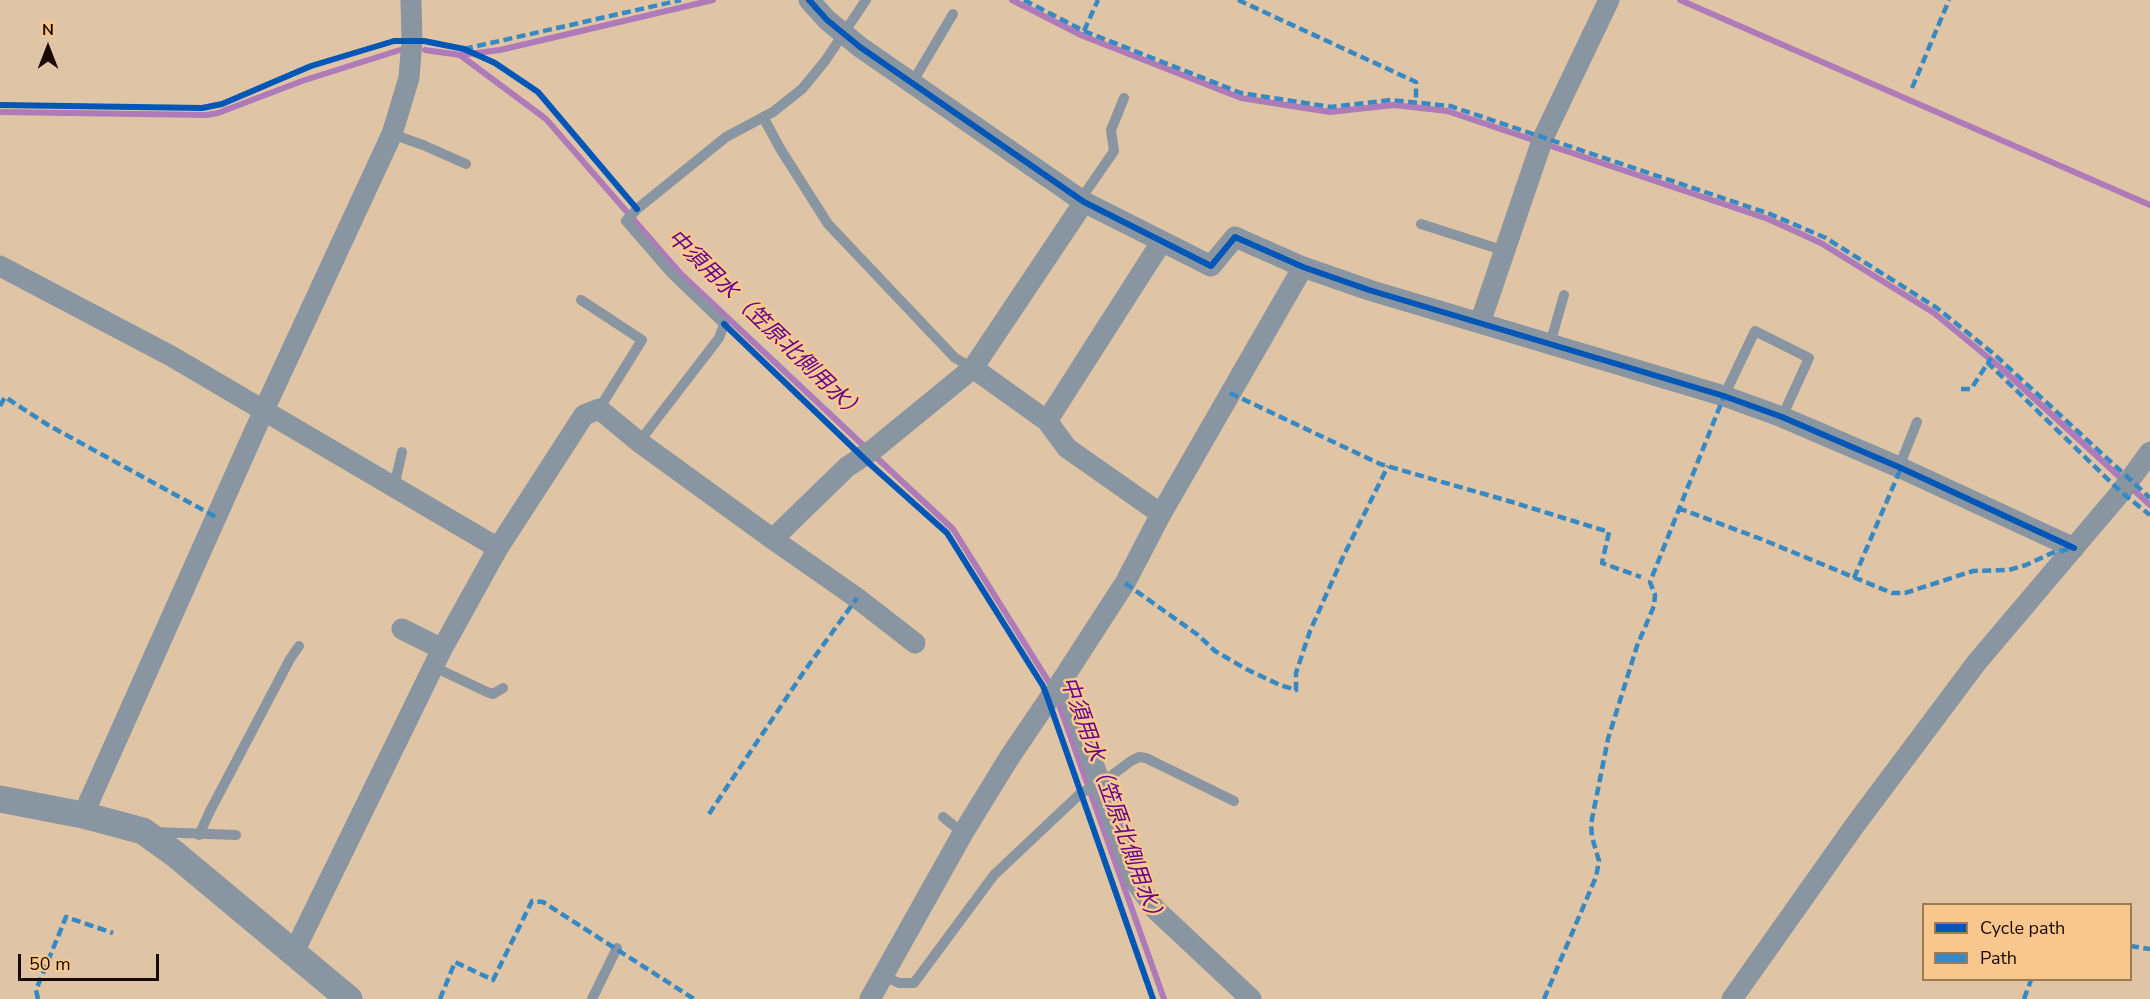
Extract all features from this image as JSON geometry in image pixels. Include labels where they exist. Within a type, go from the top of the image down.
[{"type":"street","points":[[83,815],[264,410],[392,134],[409,78],[412,40],[411,0]]},
{"type":"street","points":[[808,0],[844,34],[1082,201],[1211,266],[1235,237],[1303,267],[1369,290],[1724,396],[1782,417],[1899,467],[2074,548]]},
{"type":"street","points":[[1480,323],[1543,138],[1609,0]]},
{"type":"street","points":[[774,540],[847,467],[874,449],[973,368],[1082,201]]},
{"type":"street","points":[[1047,421],[1162,242]]},
{"type":"street","points":[[0,266],[171,356],[498,548]]},
{"type":"street","points":[[870,999],[963,833],[1009,758],[1125,583],[1161,514],[1303,267]]},
{"type":"street","points":[[973,368],[1047,421],[1067,448],[1161,514]]},
{"type":"street","points":[[293,954],[438,658],[498,548],[584,415],[599,409],[639,442],[857,598],[915,643]]},
{"type":"street","points":[[1732,999],[1855,825],[1977,662],[2121,492],[2150,452]]},
{"type":"street","points":[[402,629],[438,658]]},
{"type":"street","points":[[1056,689],[1067,690],[1131,872],[1145,896],[1155,909],[1251,999]]},
{"type":"street","points":[[0,799],[83,815],[143,831],[175,854],[349,999]]},
{"type":"lane","points":[[639,442],[719,338],[724,324],[671,273],[626,221],[637,208],[726,137],[763,117],[802,89],[844,34],[866,0]]},
{"type":"lane","points":[[912,83],[953,14]]},
{"type":"lane","points":[[1082,201],[1114,152],[1111,130],[1124,99]]},
{"type":"lane","points":[[763,117],[828,224],[955,358],[973,368]]},
{"type":"lane","points":[[392,134],[466,164]]},
{"type":"lane","points":[[1421,224],[1505,251]]},
{"type":"lane","points":[[1550,344],[1563,295]]},
{"type":"lane","points":[[582,300],[642,340],[599,409]]},
{"type":"lane","points":[[1724,396],[1755,331],[1809,358],[1782,417]]},
{"type":"lane","points":[[1899,467],[1917,422]]},
{"type":"lane","points":[[394,487],[402,452]]},
{"type":"lane","points":[[199,835],[290,659],[299,646]]},
{"type":"lane","points":[[438,658],[487,692],[493,694],[503,688]]},
{"type":"lane","points":[[884,976],[899,983],[914,983],[994,875],[1081,792],[1100,784],[1131,760],[1139,757],[1146,758],[1234,801]]},
{"type":"lane","points":[[943,817],[963,833]]},
{"type":"lane","points":[[143,831],[236,835]]},
{"type":"lane","points":[[592,999],[617,948]]},
{"type":"waterway","points":[[460,55],[500,50],[713,0]]},
{"type":"waterway","points":[[1012,0],[1083,36],[1241,98],[1330,112],[1394,105],[1447,111],[1768,219],[1821,243],[1934,313],[2001,368],[2150,505]]},
{"type":"waterway","points":[[1680,0],[2150,205]]},
{"type":"waterway","name":"中須用水（笠原北側用水）","points":[[0,112],[206,115],[218,113],[302,81],[400,50]]},
{"type":"waterway","name":"中須用水（笠原北側用水）","points":[[425,50],[460,55],[546,119],[681,274],[865,447]]},
{"type":"waterway","name":"中須用水（笠原北側用水）","points":[[877,458],[953,529],[1052,687]]},
{"type":"waterway","name":"中須用水（笠原北側用水）","points":[[1056,696],[1164,999]]},
{"type":"marked path","points":[[464,49],[681,0]]},
{"type":"marked path","points":[[1024,0],[1084,31],[1241,93],[1331,107],[1391,100],[1450,106],[1770,214],[1826,238],[1937,308],[1995,355],[2150,498]]},
{"type":"marked path","points":[[1084,31],[1098,0]]},
{"type":"marked path","points":[[1238,0],[1416,82],[1416,102]]},
{"type":"marked path","points":[[1912,88],[1949,0]]},
{"type":"marked path","points":[[1961,389],[1971,389],[1991,358]]},
{"type":"marked path","points":[[1987,362],[2121,492],[2150,515]]},
{"type":"marked path","points":[[1230,393],[1380,464],[1609,532],[1602,563],[1641,577]]},
{"type":"marked path","points":[[1544,999],[1596,877],[1599,861],[1591,824],[1608,739],[1637,646],[1654,606],[1655,595],[1650,582],[1724,396]]},
{"type":"marked path","points":[[0,406],[5,397],[48,425],[216,517]]},
{"type":"marked path","points":[[1125,583],[1198,635],[1215,651],[1246,669],[1296,690],[1296,673],[1310,631],[1388,466]]},
{"type":"marked path","points":[[1854,578],[1901,468]]},
{"type":"marked path","points":[[1678,508],[1761,539],[1892,593],[1905,593],[1973,571],[2009,570],[2052,553],[2074,548]]},
{"type":"marked path","points":[[709,814],[803,673],[857,598]]},
{"type":"marked path","points":[[440,999],[455,962],[493,980],[532,901],[543,902],[694,999]]},
{"type":"marked path","points":[[38,999],[36,990],[66,917],[113,933]]},
{"type":"marked path","points":[[2132,946],[2150,949]]},
{"type":"marked path","points":[[2024,999],[2031,981]]},
{"type":"cycle path","points":[[809,0],[827,20],[860,47],[1084,202],[1211,266],[1235,237],[1303,267],[1369,290],[1724,396],[1782,417],[1901,468],[2074,548]]},
{"type":"cycle path","points":[[0,105],[202,108],[222,104],[311,66],[394,41],[424,41],[464,49],[495,63],[538,92],[637,209]]},
{"type":"cycle path","points":[[724,324],[871,465],[947,533],[1043,686],[1153,999]]}]
